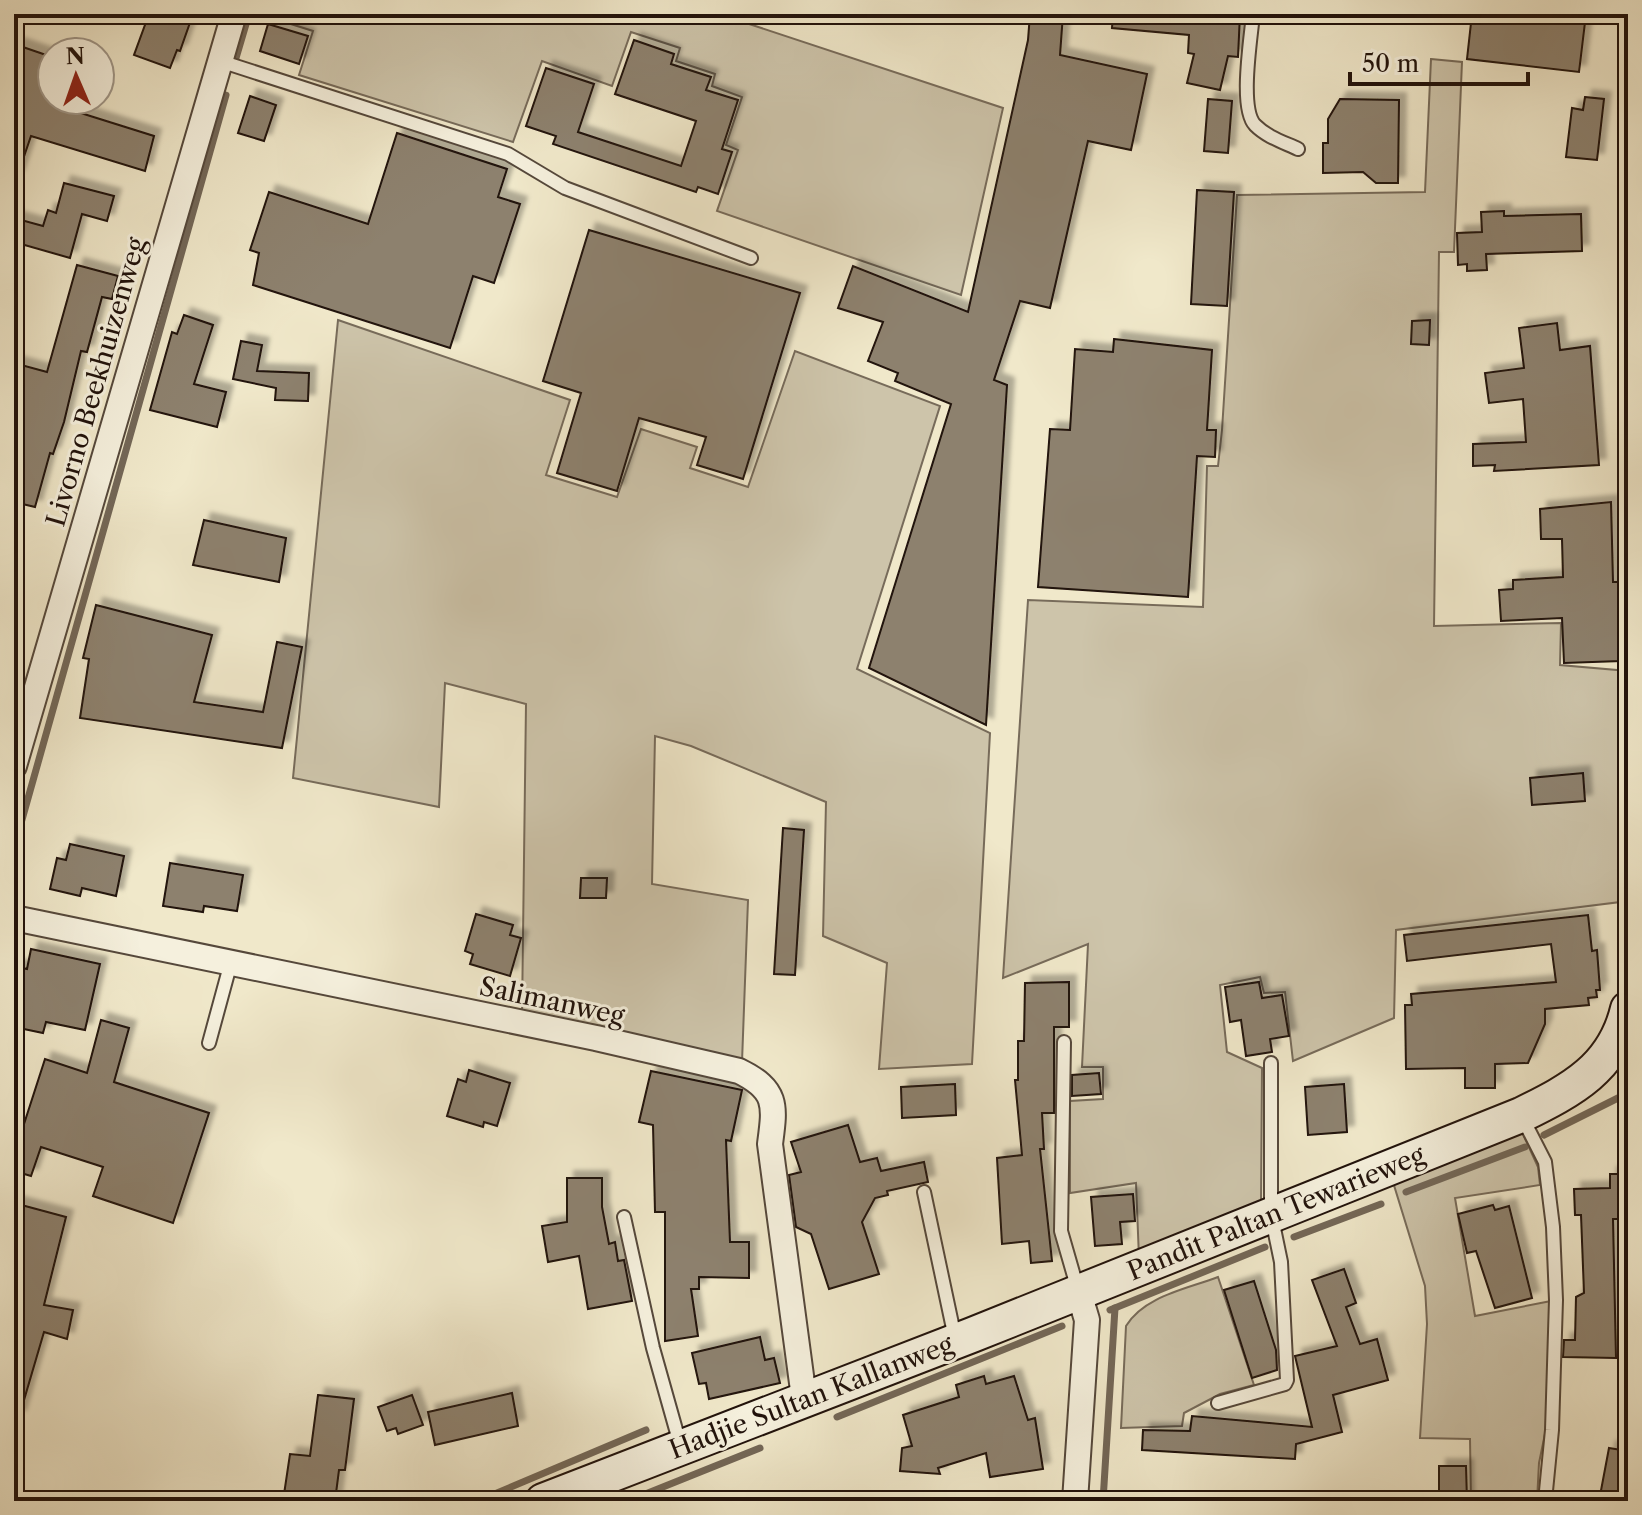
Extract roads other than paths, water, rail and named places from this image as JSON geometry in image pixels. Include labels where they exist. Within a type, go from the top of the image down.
[{"type":"street","name":"Livorno Beekhuizenweg","points":[[14,766],[234,14]]},
{"type":"street","name":"Salimanweg","points":[[14,918],[596,1038],[739,1071],[753,1078],[770,1095],[775,1107],[770,1144],[804,1398]]},
{"type":"street","name":"Pandit Paltan Tewarieweg","points":[[1079,1293],[1521,1115],[1568,1092],[1595,1072],[1623,1032],[1628,1009]]},
{"type":"street","name":"Hadjie Sultan Kallanweg","points":[[543,1501],[1079,1293]]},
{"type":"street","points":[[1075,1501],[1087,1320],[1079,1293]]},
{"type":"lane","points":[[1253,14],[1247,102],[1252,122],[1268,136],[1298,149]]},
{"type":"lane","points":[[220,61],[508,154],[565,188],[751,258]]},
{"type":"lane","points":[[209,1043],[231,962]]},
{"type":"lane","points":[[1064,1042],[1061,1231],[1079,1293]]},
{"type":"lane","points":[[1218,1403],[1285,1384],[1287,1380],[1281,1262],[1271,1214],[1271,1063]]},
{"type":"lane","points":[[1521,1115],[1545,1162],[1553,1227],[1556,1315],[1545,1501]]},
{"type":"lane","points":[[924,1192],[956,1341]]},
{"type":"lane","points":[[624,1217],[653,1348],[681,1447]]},
{"type":"waterway","points":[[236,58],[249,14]]},
{"type":"waterway","points":[[14,848],[226,95]]},
{"type":"waterway","points":[[1544,1135],[1628,1093]]},
{"type":"waterway","points":[[1406,1192],[1525,1147]]},
{"type":"waterway","points":[[1294,1237],[1381,1204]]},
{"type":"waterway","points":[[1110,1310],[1265,1247]]},
{"type":"waterway","points":[[1103,1501],[1115,1308]]},
{"type":"waterway","points":[[837,1417],[1062,1326]]},
{"type":"waterway","points":[[478,1501],[646,1430]]},
{"type":"waterway","points":[[628,1501],[760,1448]]}]
